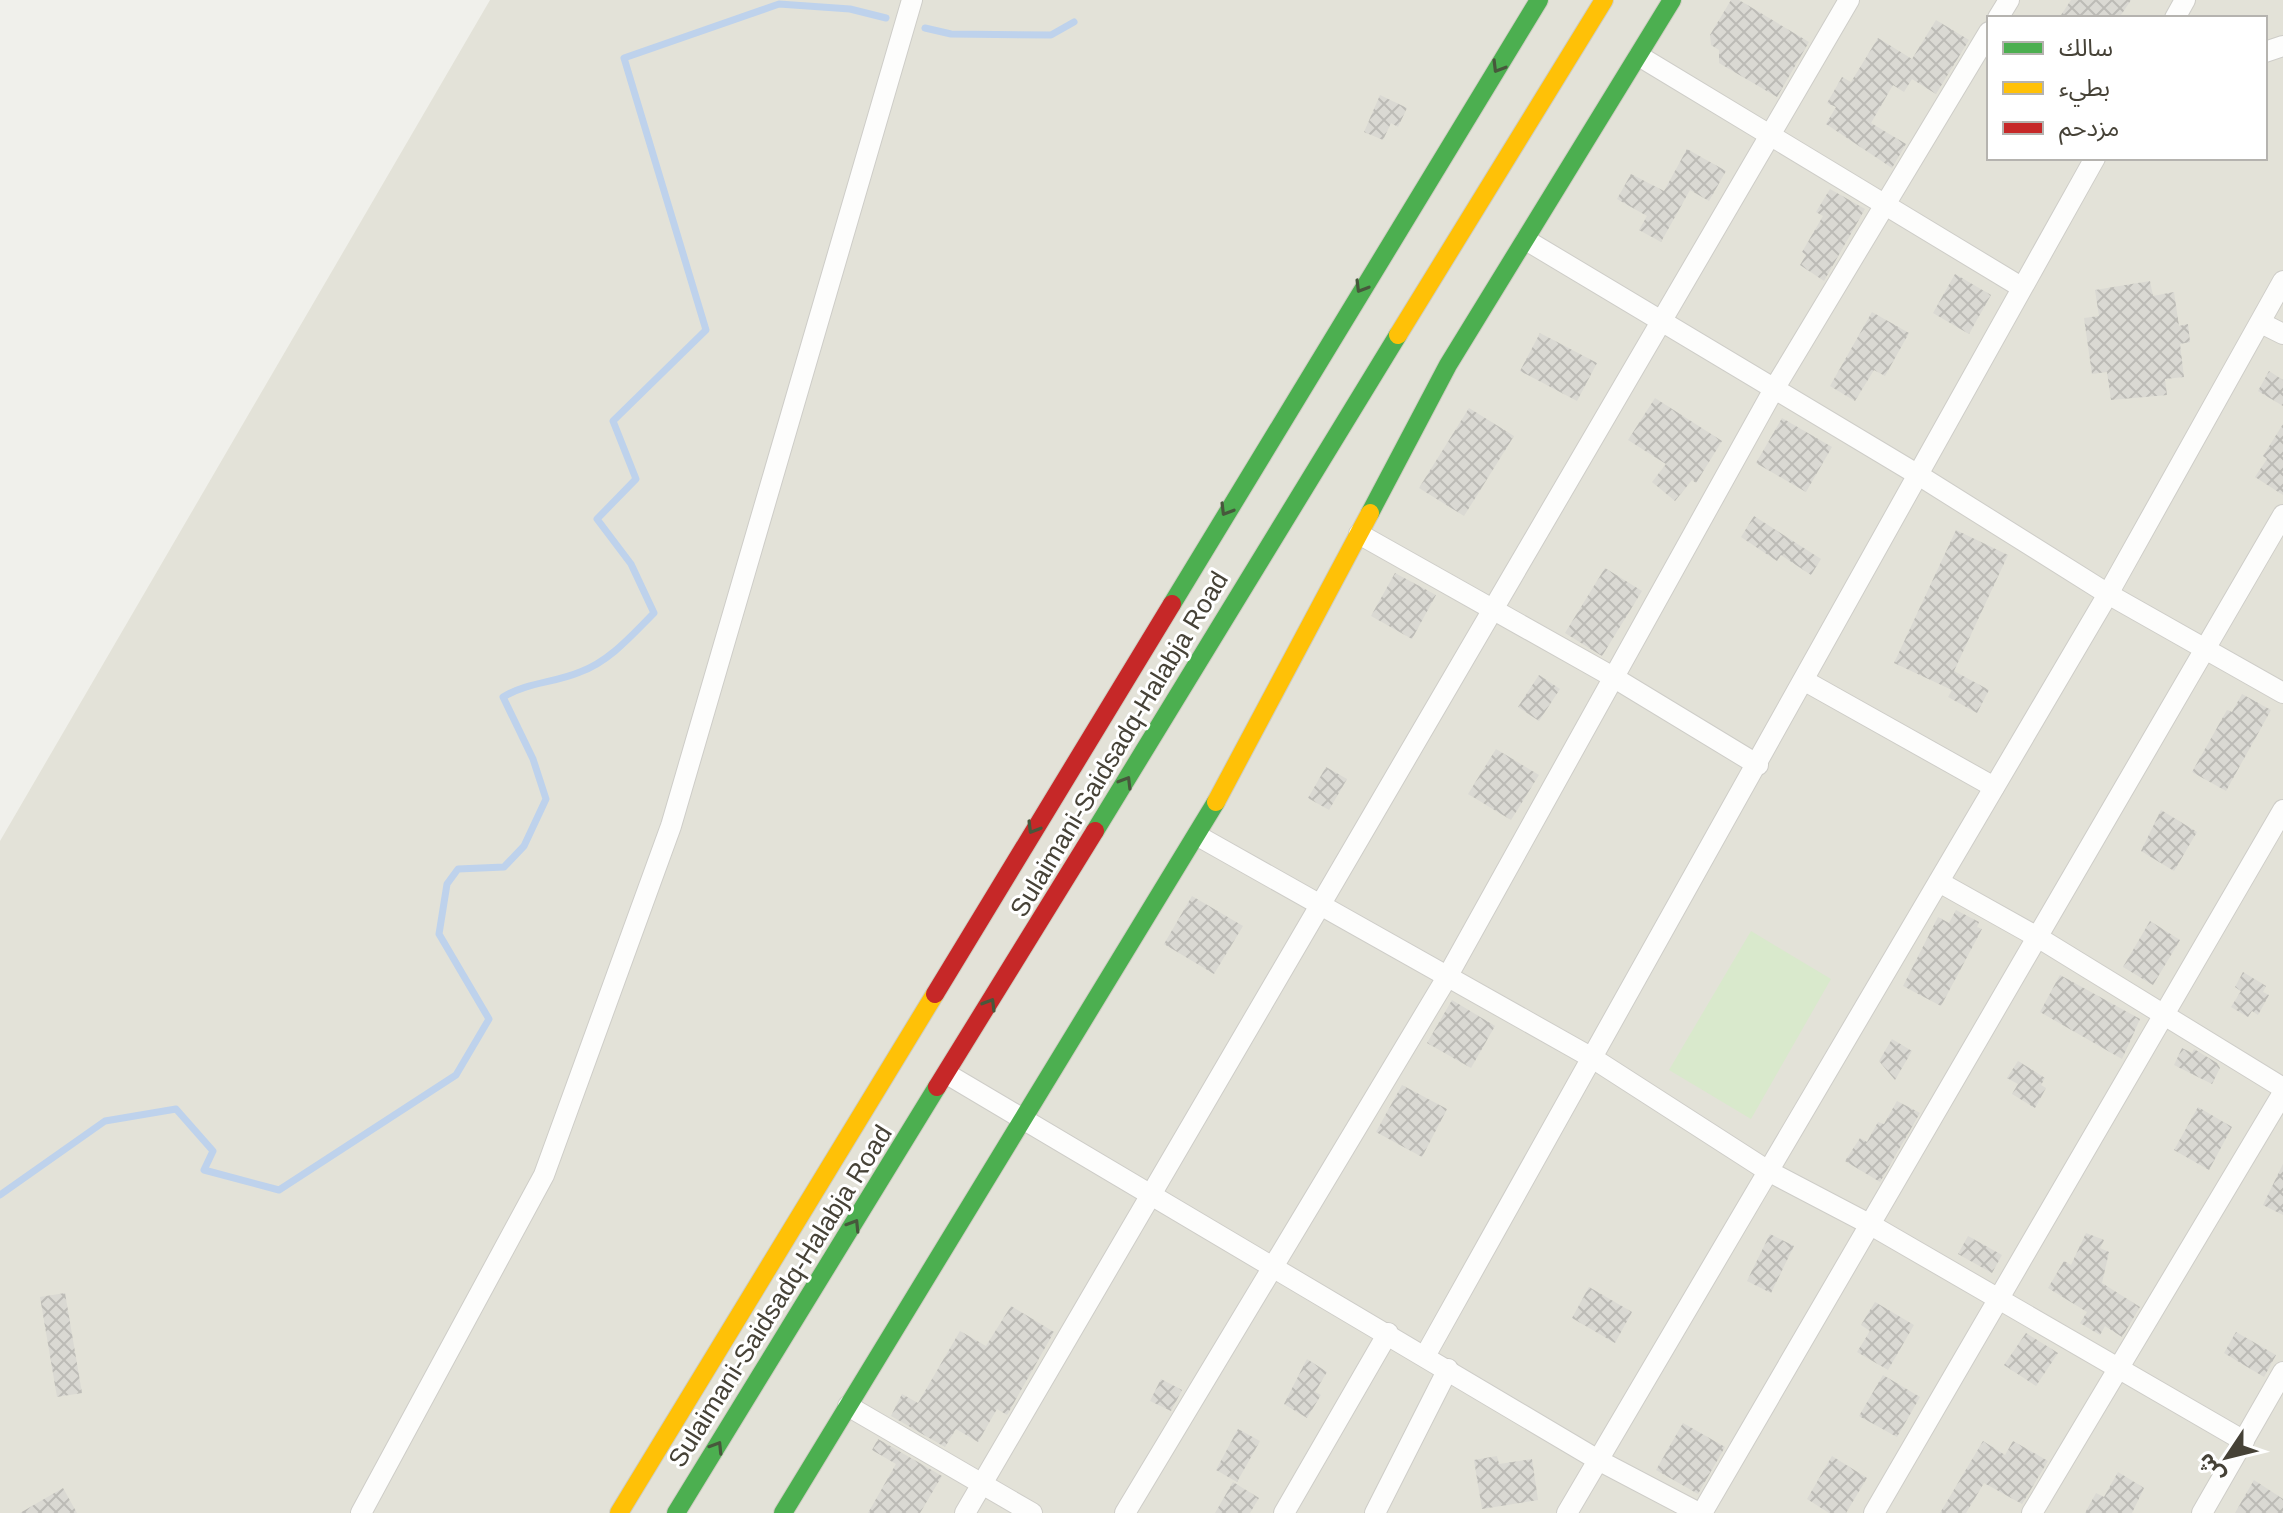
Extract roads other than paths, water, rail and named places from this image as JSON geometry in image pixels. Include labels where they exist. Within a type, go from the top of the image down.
[{"type":"main road","name":"Sulaimani-Saidsadq-Halabja Road","points":[[619,1513],[1539,0]]},
{"type":"main road","name":"Sulaimani-Saidsadq-Halabja Road","points":[[676,1513],[947,1074],[1149,717],[1604,0]]},
{"type":"main road","points":[[783,1513],[1198,836],[1448,365],[1672,0]]},
{"type":"main road","points":[[1115,693],[1149,717]]},
{"type":"street","points":[[361,1513],[544,1175],[560,1132],[671,826],[912,0]]},
{"type":"street","points":[[965,1513],[1849,0]]},
{"type":"street","points":[[1125,1513],[1446,979],[1774,389],[1987,35]]},
{"type":"street","points":[[1639,56],[2021,287]]},
{"type":"street","points":[[1425,1356],[1594,1059],[2094,160]]},
{"type":"street","points":[[1526,240],[1920,476],[2108,594],[2283,693]]},
{"type":"street","points":[[1567,1513],[2108,594],[2283,281]]},
{"type":"street","points":[[2261,323],[2283,334]]},
{"type":"street","points":[[947,1074],[1598,1460],[1700,1513],[2039,938],[2283,515]]},
{"type":"street","points":[[1359,534],[1613,677],[1758,765]]},
{"type":"street","points":[[1805,681],[1994,787]]},
{"type":"street","points":[[1874,1513],[2283,810]]},
{"type":"street","points":[[1198,836],[1446,979],[1594,1059],[1768,1171],[1871,1225],[2244,1441]]},
{"type":"street","points":[[1939,882],[2039,938],[2283,1090],[2032,1513]]},
{"type":"street","points":[[1284,1513],[1388,1333]]},
{"type":"street","points":[[1375,1513],[1448,1369]]},
{"type":"street","points":[[2202,1513],[2283,1372]]},
{"type":"street","points":[[848,1406],[1032,1513]]},
{"type":"waterway","points":[[0,1195],[105,1121],[176,1109],[213,1151],[204,1170],[279,1190],[456,1075],[489,1019],[439,934],[447,884],[458,869],[504,867],[524,846],[546,799],[533,759],[503,697],[591,667],[620,647],[654,613],[631,564],[597,519],[636,479],[613,421],[706,330],[624,58],[779,4],[850,9],[886,18]]},
{"type":"waterway","points":[[925,28],[951,34],[1051,35],[1074,22]]}]
